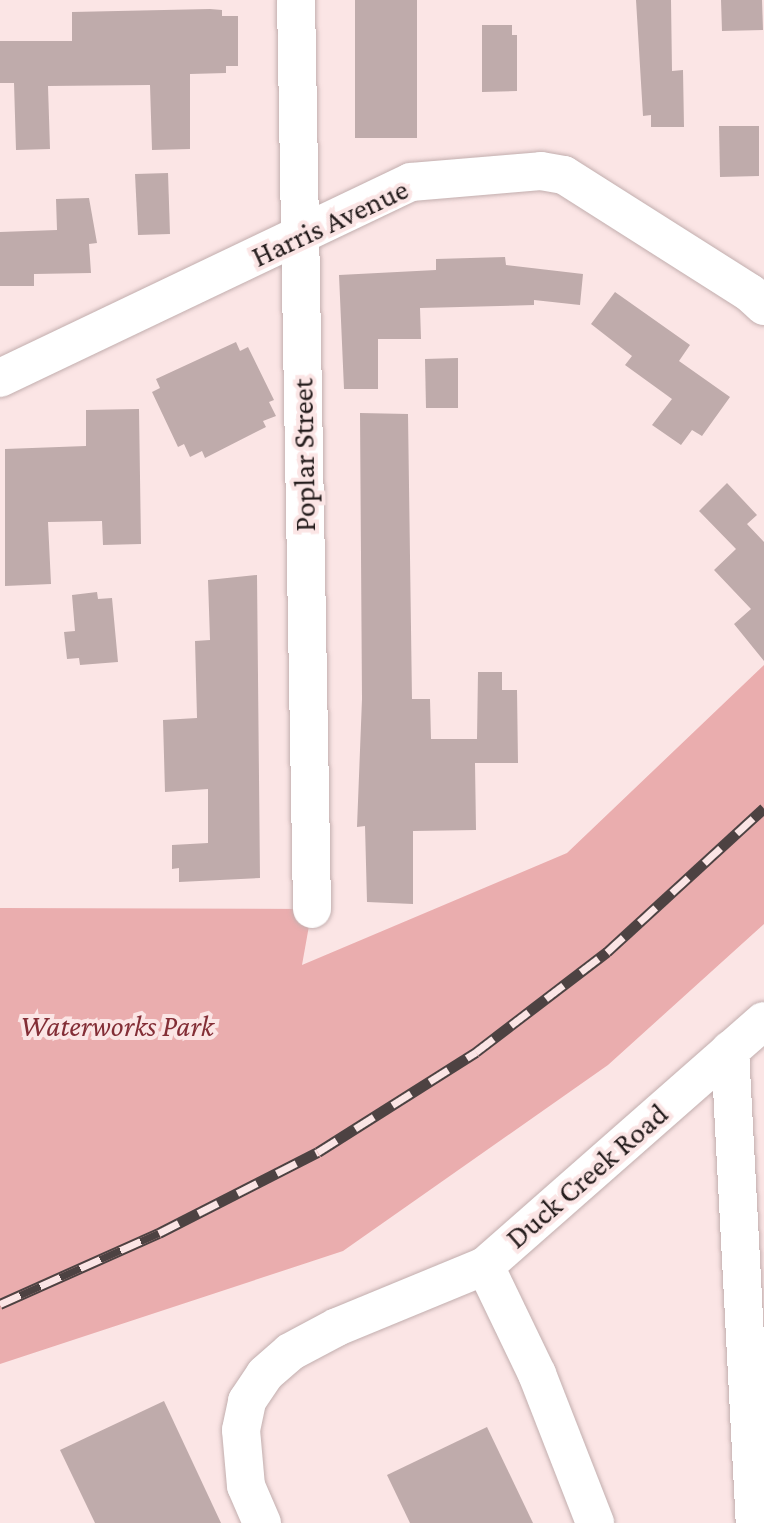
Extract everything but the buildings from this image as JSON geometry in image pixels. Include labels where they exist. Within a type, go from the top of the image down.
[{"type":"street","name":"Poplar Street","points":[[296,0],[312,909]]},
{"type":"street","name":"Harris Avenue","points":[[0,378],[410,182],[541,171],[586,185],[759,297]]},
{"type":"street","name":"Duck Creek Road","points":[[594,1523],[538,1374],[485,1266],[764,1021]]},
{"type":"street","points":[[730,1050],[758,1506]]},
{"type":"street","points":[[262,1523],[246,1486],[241,1430],[247,1401],[264,1374],[290,1352],[337,1327],[485,1266]]},
{"type":"green space","name":"Waterworks Park","points":[[764,665],[764,924],[608,1065],[343,1251],[0,1364],[0,908],[312,909],[302,965],[567,853]]},
{"type":"railway","points":[[0,1304],[159,1233],[318,1152],[476,1052],[607,952],[764,808]]}]
